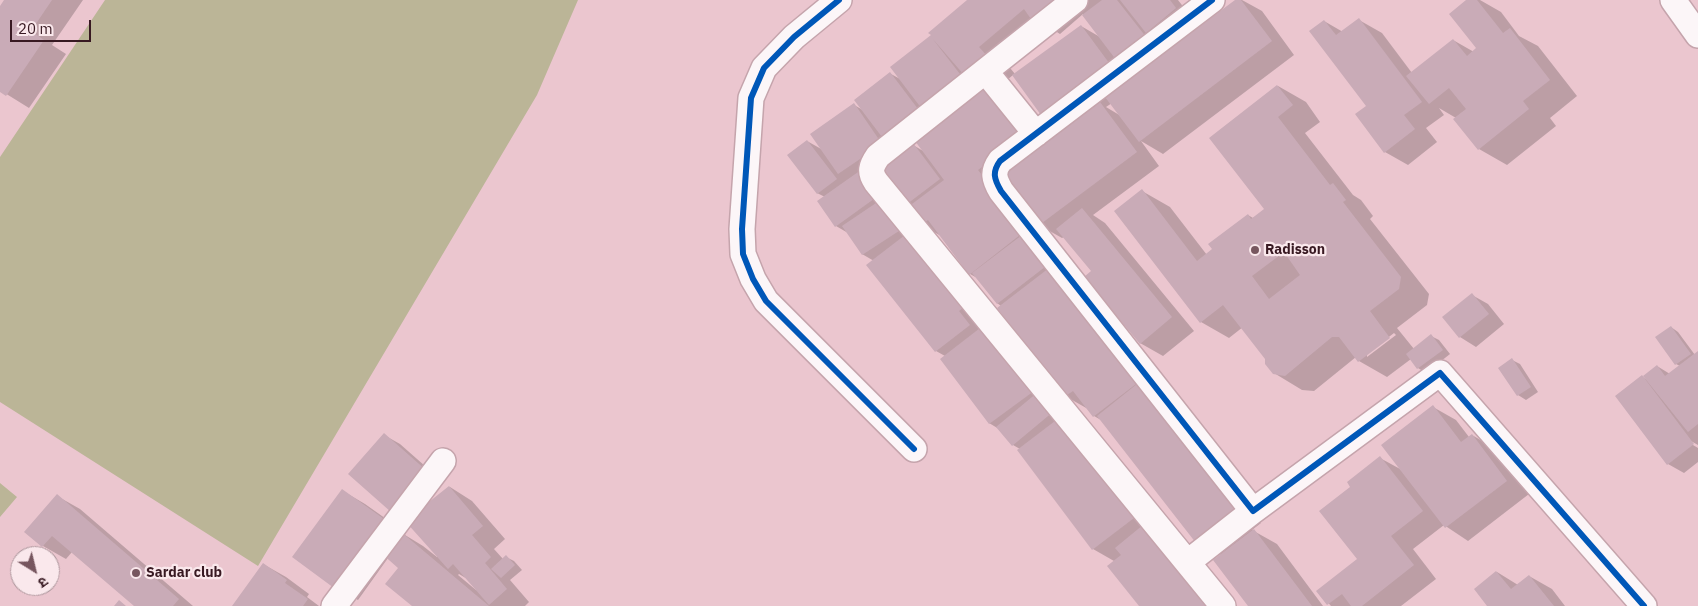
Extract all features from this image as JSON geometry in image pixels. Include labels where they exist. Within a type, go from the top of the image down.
[{"type":"street","points":[[839,0],[794,37],[764,68],[751,98],[742,229],[743,254],[753,279],[766,300],[914,449]]},
{"type":"street","points":[[1075,0],[878,156],[872,166],[871,174],[1223,606]]},
{"type":"street","points":[[1212,0],[1000,161],[995,167],[994,176],[996,183],[1252,511]]},
{"type":"street","points":[[1673,0],[1698,35]]},
{"type":"street","points":[[986,72],[1036,134]]},
{"type":"street","points":[[1188,562],[1252,511],[1440,372],[1644,606]]},
{"type":"street","points":[[334,606],[443,461]]},
{"type":"shaded area","points":[[105,0],[578,0],[537,95],[258,566],[0,402],[0,157]]},
{"type":"shaded area","points":[[0,483],[17,497],[0,517]]},
{"type":"building","points":[[4,0],[52,0],[31,31],[44,40],[6,96],[0,92],[0,6]]},
{"type":"building","points":[[967,0],[1053,0],[1031,19],[1024,9],[979,47],[988,57],[965,76],[932,38],[963,78],[922,109],[890,67],[931,35],[928,33]]},
{"type":"building","points":[[1102,0],[1117,0],[1150,42],[1120,65],[1082,15]]},
{"type":"building","points":[[1120,0],[1170,0],[1176,8],[1146,33]]},
{"type":"building","points":[[1235,0],[1241,0],[1272,41],[1139,142],[1105,97]]},
{"type":"building","points":[[1466,0],[1477,0],[1503,33],[1510,28],[1550,80],[1523,101],[1529,109],[1478,150],[1453,119],[1466,109],[1449,88],[1429,104],[1406,76],[1453,39],[1467,56],[1476,48],[1449,14]]},
{"type":"building","points":[[1359,18],[1422,102],[1404,115],[1415,129],[1384,153],[1355,114],[1366,106],[1309,31],[1324,20],[1336,35]]},
{"type":"building","points":[[1081,25],[1115,71],[1046,122],[1012,75]]},
{"type":"building","points":[[890,72],[921,113],[885,141],[854,100]]},
{"type":"building","points":[[1277,85],[1293,105],[1278,117],[1330,185],[1333,183],[1346,200],[1343,202],[1401,277],[1399,289],[1370,311],[1390,338],[1358,362],[1339,337],[1332,337],[1285,376],[1273,374],[1265,364],[1265,359],[1223,305],[1200,323],[1114,211],[1142,189],[1197,261],[1212,249],[1208,244],[1248,214],[1251,219],[1264,209],[1209,138]],"holes":[[[1284,252],[1300,275],[1269,299],[1252,276]]]},
{"type":"building","points":[[986,88],[1022,137],[978,170],[1025,231],[969,275],[928,220],[921,225],[908,207],[944,180],[915,141]]},
{"type":"building","points":[[1100,102],[1137,152],[1038,226],[1001,176]]},
{"type":"building","points":[[854,103],[882,144],[838,174],[810,134]]},
{"type":"building","points":[[807,140],[837,179],[817,194],[787,155]]},
{"type":"building","points":[[913,143],[940,179],[907,204],[880,169]]},
{"type":"building","points":[[861,170],[878,196],[835,227],[817,201]]},
{"type":"building","points":[[885,197],[905,227],[862,255],[842,226]]},
{"type":"building","points":[[1082,208],[1172,317],[1140,344],[1084,277],[1091,271],[1056,229]]},
{"type":"building","points":[[909,232],[967,305],[959,311],[970,325],[935,352],[866,265]]},
{"type":"building","points":[[1026,232],[1050,263],[997,304],[972,273]]},
{"type":"building","points":[[1053,265],[1098,333],[1136,384],[1093,417],[1073,391],[1064,397],[997,308]]},
{"type":"building","points":[[1472,293],[1489,314],[1459,338],[1442,317]]},
{"type":"building","points":[[984,325],[1034,391],[989,424],[940,359]]},
{"type":"building","points":[[1671,326],[1691,354],[1675,365],[1655,337]]},
{"type":"building","points":[[1431,334],[1443,350],[1417,369],[1406,354]]},
{"type":"building","points":[[1698,351],[1698,424],[1688,432],[1643,376],[1657,365],[1665,376]]},
{"type":"building","points":[[1512,358],[1531,387],[1517,396],[1498,368]]},
{"type":"building","points":[[1642,375],[1694,444],[1667,465],[1615,396]]},
{"type":"building","points":[[1142,380],[1239,509],[1196,543],[1097,416]]},
{"type":"building","points":[[1038,392],[1054,411],[1012,446],[996,427]]},
{"type":"building","points":[[1433,405],[1461,442],[1472,434],[1507,481],[1445,528],[1381,445]]},
{"type":"building","points":[[1059,418],[1134,518],[1092,550],[1017,450]]},
{"type":"building","points":[[384,433],[427,471],[391,512],[348,474]]},
{"type":"building","points":[[1380,456],[1423,511],[1391,536],[1414,565],[1362,606],[1351,606],[1342,594],[1327,605],[1316,591],[1357,559],[1319,511],[1350,487],[1347,482]]},
{"type":"building","points":[[449,486],[483,526],[472,535],[491,557],[485,563],[507,589],[489,605],[453,564],[448,569],[405,521]]},
{"type":"building","points":[[342,489],[384,519],[334,588],[292,557]]},
{"type":"building","points":[[57,494],[179,599],[173,606],[134,606],[52,536],[41,546],[24,532]]},
{"type":"building","points":[[1143,525],[1213,606],[1139,606],[1107,566],[1121,555],[1115,548]]},
{"type":"building","points":[[1254,529],[1312,606],[1248,606],[1213,560]]},
{"type":"building","points":[[400,531],[489,606],[412,606],[385,584],[398,568],[381,553]]},
{"type":"building","points":[[506,555],[515,565],[501,578],[491,569]]},
{"type":"building","points":[[263,563],[287,580],[285,583],[308,599],[303,606],[232,606]]},
{"type":"building","points":[[1496,571],[1511,589],[1529,575],[1554,606],[1487,606],[1474,589]]},
{"type":"building","points":[[119,600],[126,606],[114,606]]},
{"type":"cycle path","points":[[839,0],[794,37],[764,68],[751,98],[742,229],[743,254],[753,279],[766,301],[914,449]]},
{"type":"cycle path","points":[[1212,0],[1000,161],[995,176],[1001,191],[1253,511],[1440,373],[1644,606]]},
{"type":"place","name":"Radisson","points":[[1255,250]]},
{"type":"place","name":"Sardar club","points":[[136,573]]}]
